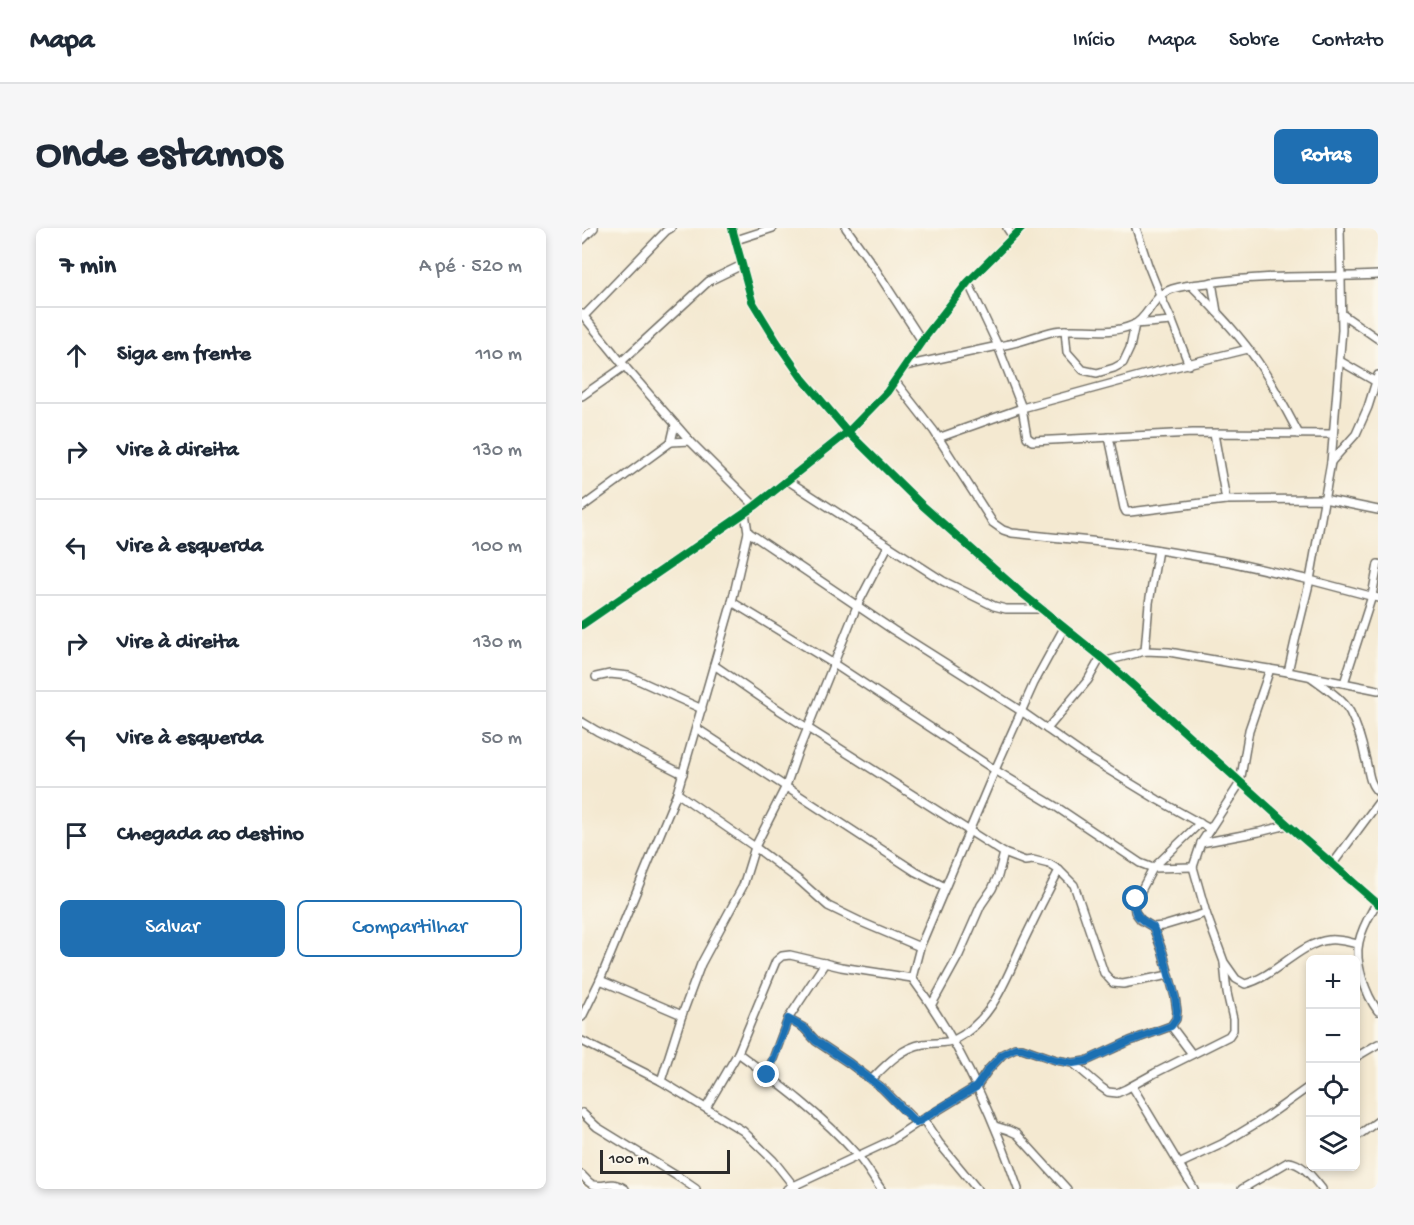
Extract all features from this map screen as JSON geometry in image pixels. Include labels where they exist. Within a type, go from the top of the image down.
[{"type":"street","points":[[582,240],[594,228]]},
{"type":"street","points":[[732,228],[752,301],[802,378],[848,432],[922,505],[1103,659],[1332,865],[1378,903],[1365,924],[1358,944],[1359,964],[1365,986],[1378,1011]]},
{"type":"street","points":[[736,240],[773,228]]},
{"type":"street","points":[[1007,228],[1013,237]]},
{"type":"street","points":[[582,625],[755,506],[848,432],[888,392],[922,341],[968,282],[1022,228]]},
{"type":"street","points":[[1136,228],[1148,265],[1189,365]]},
{"type":"street","points":[[1288,672],[1310,580],[1331,462],[1342,314],[1340,228]]},
{"type":"street","points":[[666,229],[583,315],[690,441],[755,506]]},
{"type":"street","points":[[848,229],[922,341]]},
{"type":"street","points":[[582,396],[623,364],[709,281],[742,265]]},
{"type":"street","points":[[1065,330],[1067,352],[1083,370],[1097,373],[1114,369],[1123,363],[1130,348],[1135,324],[1152,303],[1171,289],[1226,280],[1287,276],[1378,275]]},
{"type":"street","points":[[968,282],[998,346],[1022,408],[1027,437],[1032,441],[1194,433],[1333,434]]},
{"type":"street","points":[[1212,282],[1217,312]]},
{"type":"street","points":[[1191,285],[1217,312],[1258,362],[1299,434]]},
{"type":"street","points":[[1342,314],[1378,339]]},
{"type":"street","points":[[905,366],[1012,344],[1065,330],[1105,331],[1122,329],[1135,324],[1172,321]]},
{"type":"street","points":[[938,438],[1022,408],[1248,349]]},
{"type":"street","points":[[1331,462],[1356,434],[1378,380],[1340,361]]},
{"type":"street","points":[[895,381],[938,438],[993,523],[1003,530],[1012,533],[1130,545],[1230,562],[1375,597]]},
{"type":"street","points":[[670,442],[675,424]]},
{"type":"street","points":[[1214,434],[1226,500]]},
{"type":"street","points":[[1109,437],[1126,512],[1226,500],[1324,499],[1378,510]]},
{"type":"street","points":[[582,507],[670,442],[690,441]]},
{"type":"street","points":[[787,480],[943,581],[994,606],[1006,609],[1042,609]]},
{"type":"street","points":[[582,1017],[600,980],[683,774],[732,602],[748,532],[745,513]]},
{"type":"street","points":[[748,532],[857,606],[1021,711],[1093,761],[1210,829]]},
{"type":"street","points":[[661,1081],[701,964],[743,886],[755,847],[786,786],[857,606],[888,546]]},
{"type":"street","points":[[1145,651],[1149,603],[1158,550]]},
{"type":"street","points":[[1344,683],[1375,597],[1378,564]]},
{"type":"street","points":[[732,602],[834,664],[1140,863],[1153,868],[1194,867]]},
{"type":"street","points":[[912,978],[920,947],[995,770],[1034,683],[1065,628]]},
{"type":"street","points":[[1047,729],[1103,659],[1145,651],[1169,652],[1378,690]]},
{"type":"street","points":[[714,665],[1004,853],[1025,861],[1033,860],[1049,864],[1059,870],[1074,885],[1104,973],[1113,982],[1123,984],[1169,975]]},
{"type":"street","points":[[1073,1063],[1108,1092],[1117,1093],[1229,1036],[1233,1030],[1224,962],[1206,913],[1194,867],[1201,843],[1240,783],[1250,730],[1270,669]]},
{"type":"street","points":[[596,677],[609,674],[629,676],[702,709]]},
{"type":"street","points":[[1311,677],[1346,706],[1360,736],[1370,779],[1378,792]]},
{"type":"street","points":[[582,722],[683,774]]},
{"type":"street","points":[[696,728],[916,872],[945,888]]},
{"type":"street","points":[[676,793],[800,880],[828,906],[920,947]]},
{"type":"street","points":[[1332,865],[1378,802]]},
{"type":"street","points":[[1200,823],[1153,868],[1134,904],[1135,912],[1141,920],[1153,927],[1206,913]]},
{"type":"street","points":[[1201,843],[1288,825]]},
{"type":"street","points":[[932,1004],[959,955],[981,905],[992,889],[1004,853]]},
{"type":"street","points":[[871,1080],[895,1057],[912,1046],[953,1041],[974,1026],[988,1011],[1009,976],[1059,870]]},
{"type":"street","points":[[582,1041],[661,1081],[743,1131],[773,1160],[792,1188],[890,1141],[976,1087],[1003,1054],[1015,1048],[1073,1063],[1086,1061],[1171,1026],[1176,1019],[1177,1011],[1163,953],[1153,927]]},
{"type":"street","points":[[1224,962],[1236,979],[1245,984],[1254,982],[1307,948],[1327,940],[1358,944]]},
{"type":"street","points":[[706,1108],[738,1053],[776,961],[782,956],[790,955],[912,978],[932,1004],[953,1041],[995,1126],[1018,1189]]},
{"type":"street","points":[[767,1075],[788,1019],[825,963]]},
{"type":"street","points":[[600,980],[682,1015]]},
{"type":"street","points":[[788,1019],[804,1028],[816,1041],[882,1088],[920,1121],[977,1189]]},
{"type":"street","points":[[1171,1026],[1192,1054]]},
{"type":"street","points":[[1360,1055],[1378,1044]]},
{"type":"street","points":[[738,1053],[825,1121],[858,1157],[881,1189]]},
{"type":"street","points":[[1132,1086],[1194,1189]]},
{"type":"street","points":[[1179,1164],[1222,1144],[1257,1124],[1306,1090]]},
{"type":"street","points":[[582,1113],[597,1127],[696,1189]]},
{"type":"street","points":[[1360,1134],[1378,1121]]},
{"type":"street","points":[[995,1126],[1017,1134],[1067,1189]]},
{"type":"street","points":[[1242,1189],[1288,1162],[1294,1162],[1306,1170]]},
{"type":"street","points":[[1307,1171],[1322,1189]]},
{"type":"street","points":[[582,1175],[593,1185],[612,1183],[625,1189]]},
{"type":"cycle path","points":[[732,228],[752,301],[802,378],[848,432],[922,505],[1019,591],[1106,661],[1378,904]]},
{"type":"cycle path","points":[[582,625],[755,506],[848,432],[887,392],[922,341],[968,282],[1022,228]]},
{"type":"route","points":[[767,1075],[788,1019],[804,1028],[816,1041],[882,1088],[916,1123],[976,1087],[1003,1054],[1015,1048],[1073,1063],[1086,1061],[1171,1026],[1176,1019],[1177,1011],[1163,953],[1153,927],[1141,920],[1135,912],[1136,899]]}]
